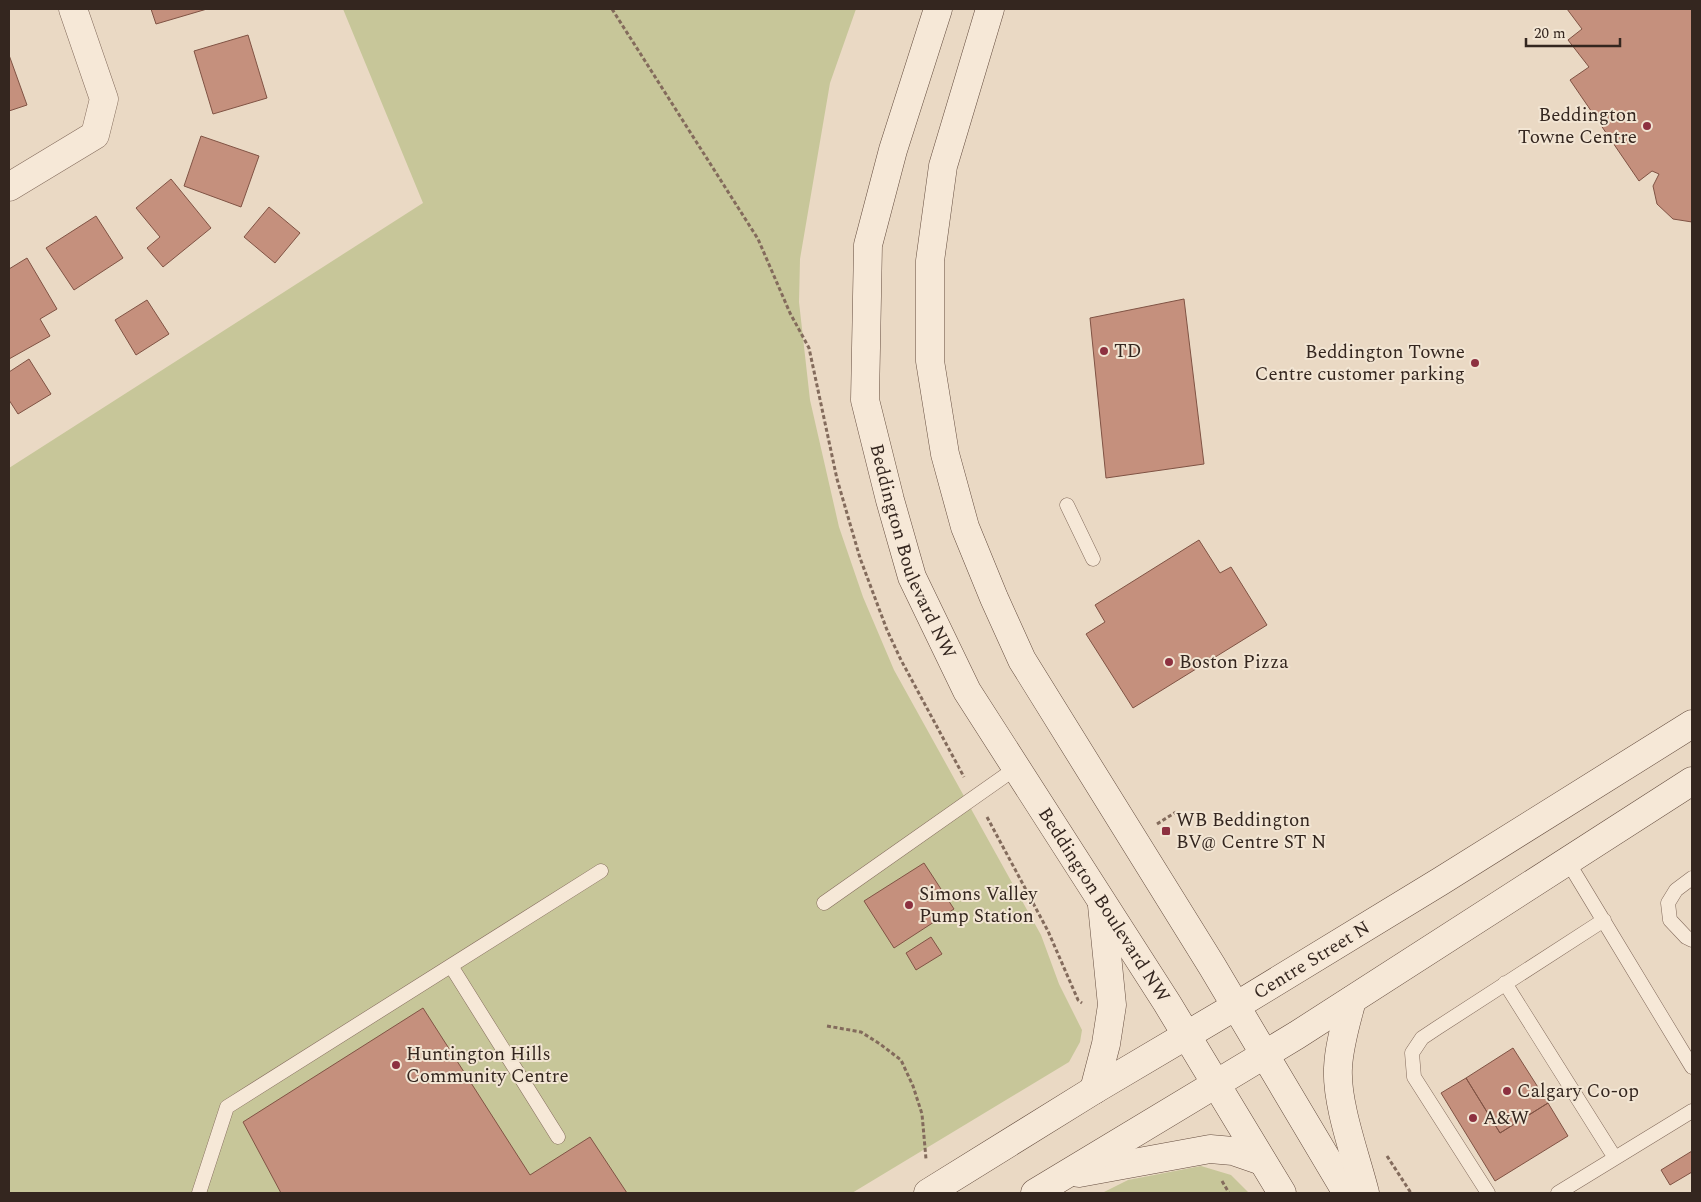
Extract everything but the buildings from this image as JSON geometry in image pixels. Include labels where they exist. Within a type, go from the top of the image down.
[{"type":"main road","points":[[9,187],[95,135],[104,99],[73,9]]},
{"type":"main road","name":"Beddington Boulevard NW","points":[[938,9],[893,150],[868,245],[865,400],[890,500],[912,577],[967,691],[1187,1034],[1282,1193]]},
{"type":"main road","points":[[990,9],[943,166],[930,261],[930,361],[945,454],[965,527],[1022,660],[1258,1042],[1347,1193]]},
{"type":"main road","name":"Centre Street N","points":[[928,1193],[1094,1090],[1441,881],[1692,724]]},
{"type":"main road","points":[[1035,1193],[1216,1082],[1258,1042],[1352,1000],[1692,781]]},
{"type":"main road","points":[[1094,1090],[1106,1044],[1112,1005],[1102,901]]},
{"type":"main road","points":[[1352,1000],[1340,1050],[1338,1070],[1340,1101],[1365,1193]]},
{"type":"main road","points":[[1060,1177],[1210,1149],[1234,1151],[1262,1161]]},
{"type":"lane","points":[[1067,505],[1093,560]]},
{"type":"lane","points":[[824,903],[1016,768]]},
{"type":"lane","points":[[1568,862],[1692,1067]]},
{"type":"lane","points":[[199,1193],[227,1107],[601,870]]},
{"type":"lane","points":[[1692,878],[1676,890],[1668,903],[1670,920],[1686,937],[1692,940]]},
{"type":"lane","points":[[1488,1193],[1414,1077],[1412,1053],[1422,1038],[1604,920]]},
{"type":"lane","points":[[451,966],[558,1137]]},
{"type":"lane","points":[[1505,983],[1615,1158]]},
{"type":"lane","points":[[1558,1193],[1692,1111]]},
{"type":"path","points":[[612,9],[758,239],[790,313],[809,348]]},
{"type":"path","points":[[827,1026],[861,1032],[901,1060],[913,1086],[922,1114],[926,1159]]},
{"type":"green space","points":[[343,9],[856,9],[830,83],[800,259],[799,302],[810,400],[839,527],[863,597],[894,670],[1041,935],[1059,984],[1082,1030],[1080,1042],[1069,1062],[852,1193],[9,1193],[9,468],[423,203]]},
{"type":"green space","points":[[1201,1166],[1231,1175],[1249,1193],[1102,1193],[1128,1180]]},
{"type":"place","name":"Beddington Towne Centre","points":[[1647,126]]},
{"type":"place","name":"TD","points":[[1104,351]]},
{"type":"place","name":"Beddington Towne Centre customer parking","points":[[1475,363]]},
{"type":"place","name":"Boston Pizza","points":[[1169,662]]},
{"type":"place","name":"WB Beddington BV@ Centre ST N","points":[[1166,831]]},
{"type":"place","name":"Simons Valley Pump Station","points":[[909,905]]},
{"type":"place","name":"Huntington Hills Community Centre","points":[[396,1065]]},
{"type":"place","name":"Calgary Co-op","points":[[1507,1091]]},
{"type":"place","name":"A&W","points":[[1473,1118]]}]
